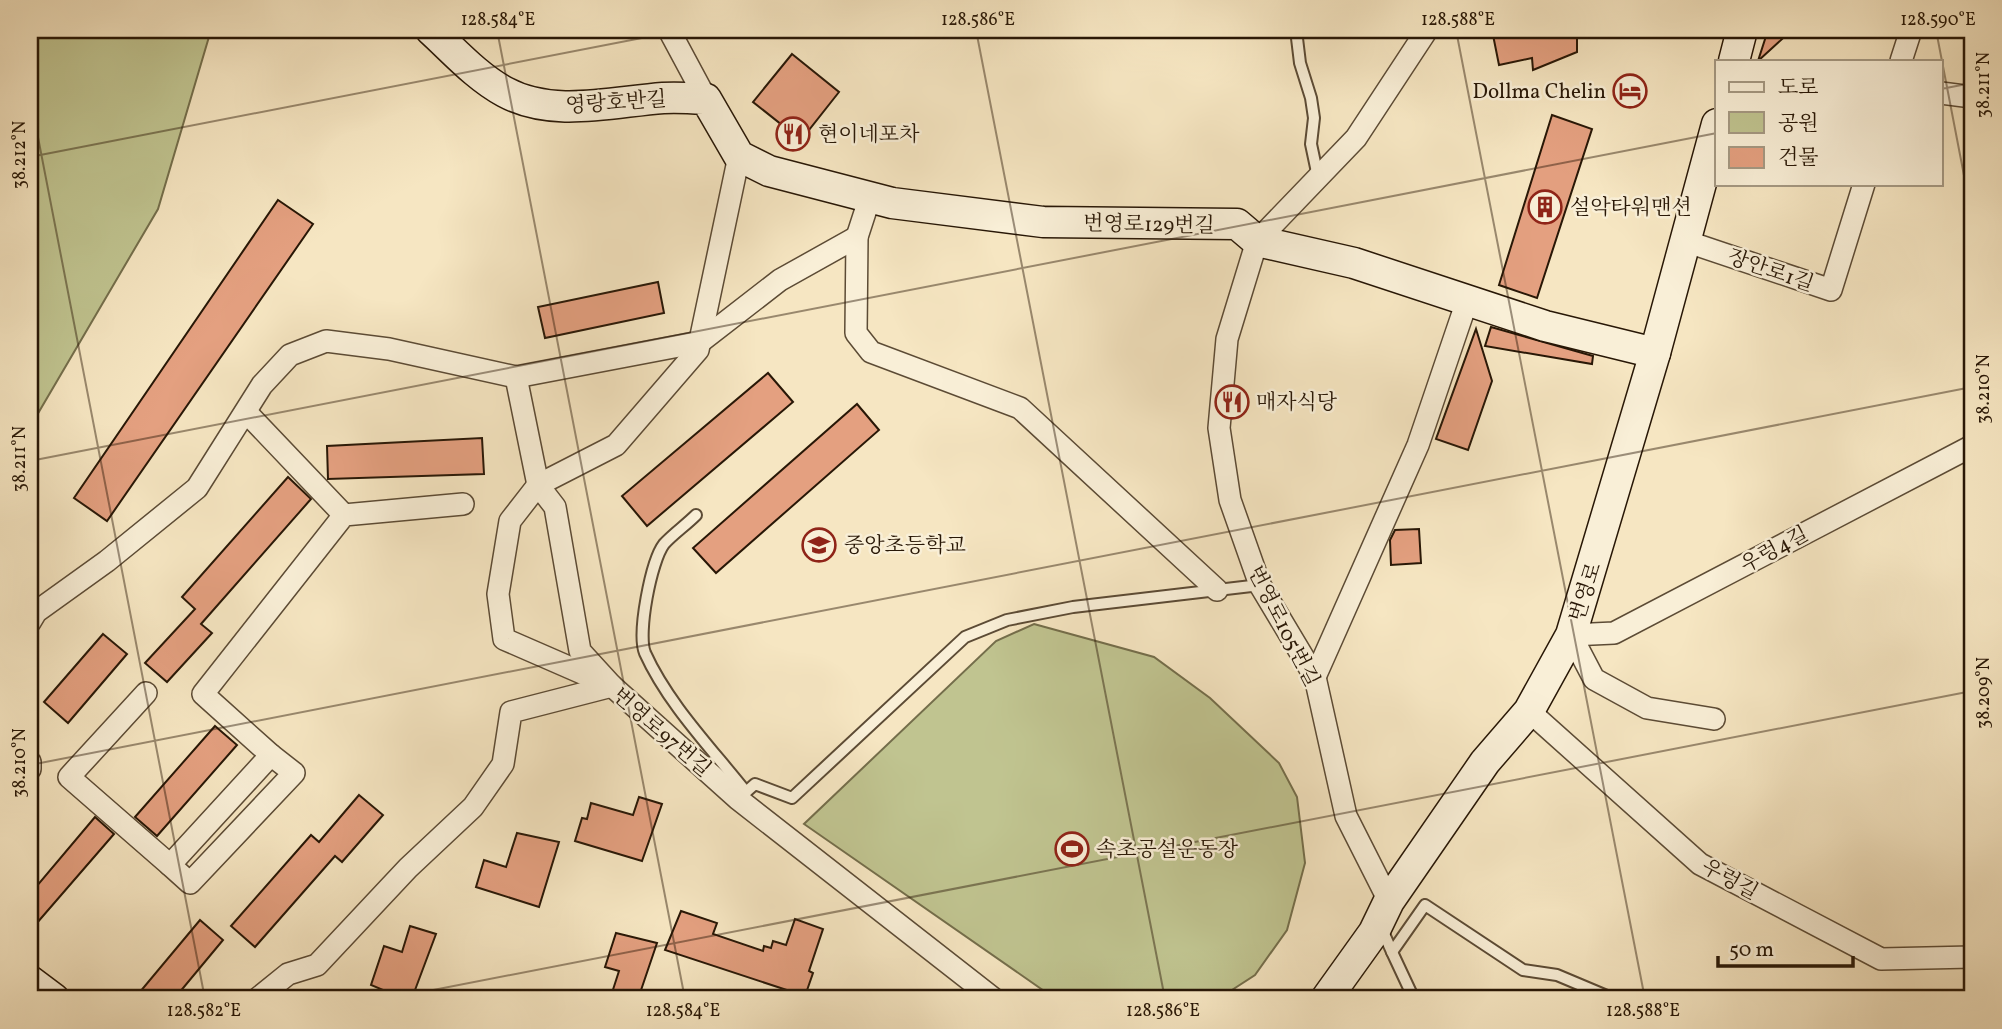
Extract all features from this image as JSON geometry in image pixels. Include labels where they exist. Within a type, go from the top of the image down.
[{"type":"street","name":"영랑호반길","points":[[431,30],[467,64],[505,93],[554,106],[621,105],[663,98],[706,99],[669,30]]},
{"type":"street","points":[[1734,60],[1742,30]]},
{"type":"street","points":[[1901,60],[1911,30]]},
{"type":"street","name":"번영로105번길","points":[[1384,911],[1346,816],[1315,677],[1260,585],[1230,500],[1219,428],[1227,339],[1257,241],[1356,138],[1426,31]]},
{"type":"street","points":[[1942,93],[1972,97]]},
{"type":"street","points":[[706,99],[739,156]]},
{"type":"street","name":"번영로","points":[[1326,999],[1485,762],[1529,711],[1571,635],[1655,353],[1715,131]]},
{"type":"street","name":"번영로129번길","points":[[739,156],[769,171],[892,203],[1043,222],[1237,224],[1257,241],[1365,266],[1545,326],[1655,353]]},
{"type":"street","name":"번영로97번길","points":[[739,156],[698,350],[616,444],[538,485],[510,521],[498,594],[504,639],[612,687],[742,796],[994,999]]},
{"type":"street","name":"장안로1길","points":[[1685,241],[1831,290],[1863,186]]},
{"type":"street","points":[[870,197],[857,237],[856,333],[871,352],[1020,408],[1217,590]]},
{"type":"street","points":[[30,622],[36,612],[107,561],[197,488],[262,385],[290,355],[326,341],[389,349],[516,377],[700,342],[780,280],[857,237]]},
{"type":"street","points":[[1315,677],[1418,445],[1467,302]]},
{"type":"street","points":[[257,999],[288,974],[317,965],[408,868],[473,807],[503,764],[512,712],[612,687],[580,651],[555,507],[538,485],[516,377]]},
{"type":"street","points":[[246,412],[344,515]]},
{"type":"street","name":"우렁4길","points":[[1571,635],[1614,633],[1972,446]]},
{"type":"street","points":[[146,693],[69,777],[190,883],[294,773],[203,694],[344,515],[463,504]]},
{"type":"street","points":[[1571,635],[1594,678],[1647,708],[1714,719]]},
{"type":"street","name":"우렁길","points":[[1529,711],[1700,864],[1881,959],[1972,957]]},
{"type":"street","points":[[170,866],[271,755]]},
{"type":"street","points":[[30,761],[30,769]]},
{"type":"street","points":[[30,981],[54,999]]},
{"type":"lane","points":[[1296,30],[1300,63],[1314,118],[1311,144],[1318,177]]},
{"type":"lane","points":[[696,515],[663,545],[654,565],[643,625],[644,651],[676,704],[742,796],[755,784],[792,798],[965,637],[1007,620],[1073,607],[1260,585]]},
{"type":"lane","points":[[1392,952],[1425,905],[1523,970],[1557,975],[1614,999]]},
{"type":"lane","points":[[1384,911],[1392,952],[1414,999]]},
{"type":"green space","points":[[30,30],[211,30],[158,209],[30,427]]},
{"type":"green space","points":[[1034,624],[1154,657],[1210,698],[1279,763],[1297,797],[1305,863],[1287,930],[1255,975],[1218,999],[1062,999],[1050,995],[804,824],[996,641]]},
{"type":"building","points":[[1492,30],[1577,30],[1577,52],[1533,70],[1532,58],[1499,65]]},
{"type":"building","points":[[1768,30],[1792,30],[1759,60]]},
{"type":"building","points":[[792,54],[839,92],[801,140],[753,102]]},
{"type":"building","name":"설악타워맨션","points":[[1552,115],[1592,129],[1537,298],[1499,285]]},
{"type":"building","points":[[278,200],[313,224],[107,521],[74,498]]},
{"type":"building","points":[[658,282],[664,313],[545,338],[538,307]]},
{"type":"building","points":[[1491,327],[1593,356],[1592,364],[1485,346]]},
{"type":"building","points":[[1476,329],[1492,381],[1468,450],[1436,439]]},
{"type":"building","points":[[768,373],[793,402],[647,526],[622,496]]},
{"type":"building","points":[[857,404],[879,430],[716,573],[693,548]]},
{"type":"building","points":[[482,438],[484,474],[328,479],[327,446]]},
{"type":"building","points":[[288,477],[311,499],[201,624],[212,633],[167,682],[145,663],[195,609],[182,597]]},
{"type":"building","points":[[1419,529],[1421,563],[1391,565],[1390,540],[1395,530]]},
{"type":"building","points":[[103,634],[127,654],[68,723],[44,702]]},
{"type":"building","points":[[215,726],[237,745],[157,836],[135,817]]},
{"type":"building","points":[[359,795],[383,815],[342,862],[335,856],[255,947],[231,926],[311,835],[319,842]]},
{"type":"building","points":[[639,797],[662,804],[642,861],[575,841],[582,818],[587,819],[591,803],[633,815]]},
{"type":"building","points":[[95,817],[114,834],[30,931],[30,894]]},
{"type":"building","points":[[517,833],[559,842],[539,907],[476,887],[484,860],[506,867]]},
{"type":"building","points":[[681,911],[717,923],[713,934],[763,951],[764,946],[771,948],[773,941],[786,945],[795,919],[823,929],[809,971],[813,973],[805,996],[665,950]]},
{"type":"building","points":[[200,920],[223,940],[174,999],[134,999]]},
{"type":"building","points":[[410,926],[436,934],[412,998],[403,995],[402,998],[371,985],[384,946],[402,952]]},
{"type":"building","points":[[616,933],[657,943],[638,999],[610,999],[619,971],[605,967]]},
{"type":"place","name":"Dollma Chelin","points":[[1630,91]]},
{"type":"place","name":"현이네포차","points":[[793,134]]},
{"type":"place","name":"설악타워맨션","points":[[1545,207]]},
{"type":"place","name":"매자식당","points":[[1232,402]]},
{"type":"place","name":"중앙초등학교","points":[[819,545]]},
{"type":"place","name":"속초공설운동장","points":[[1072,849]]}]
